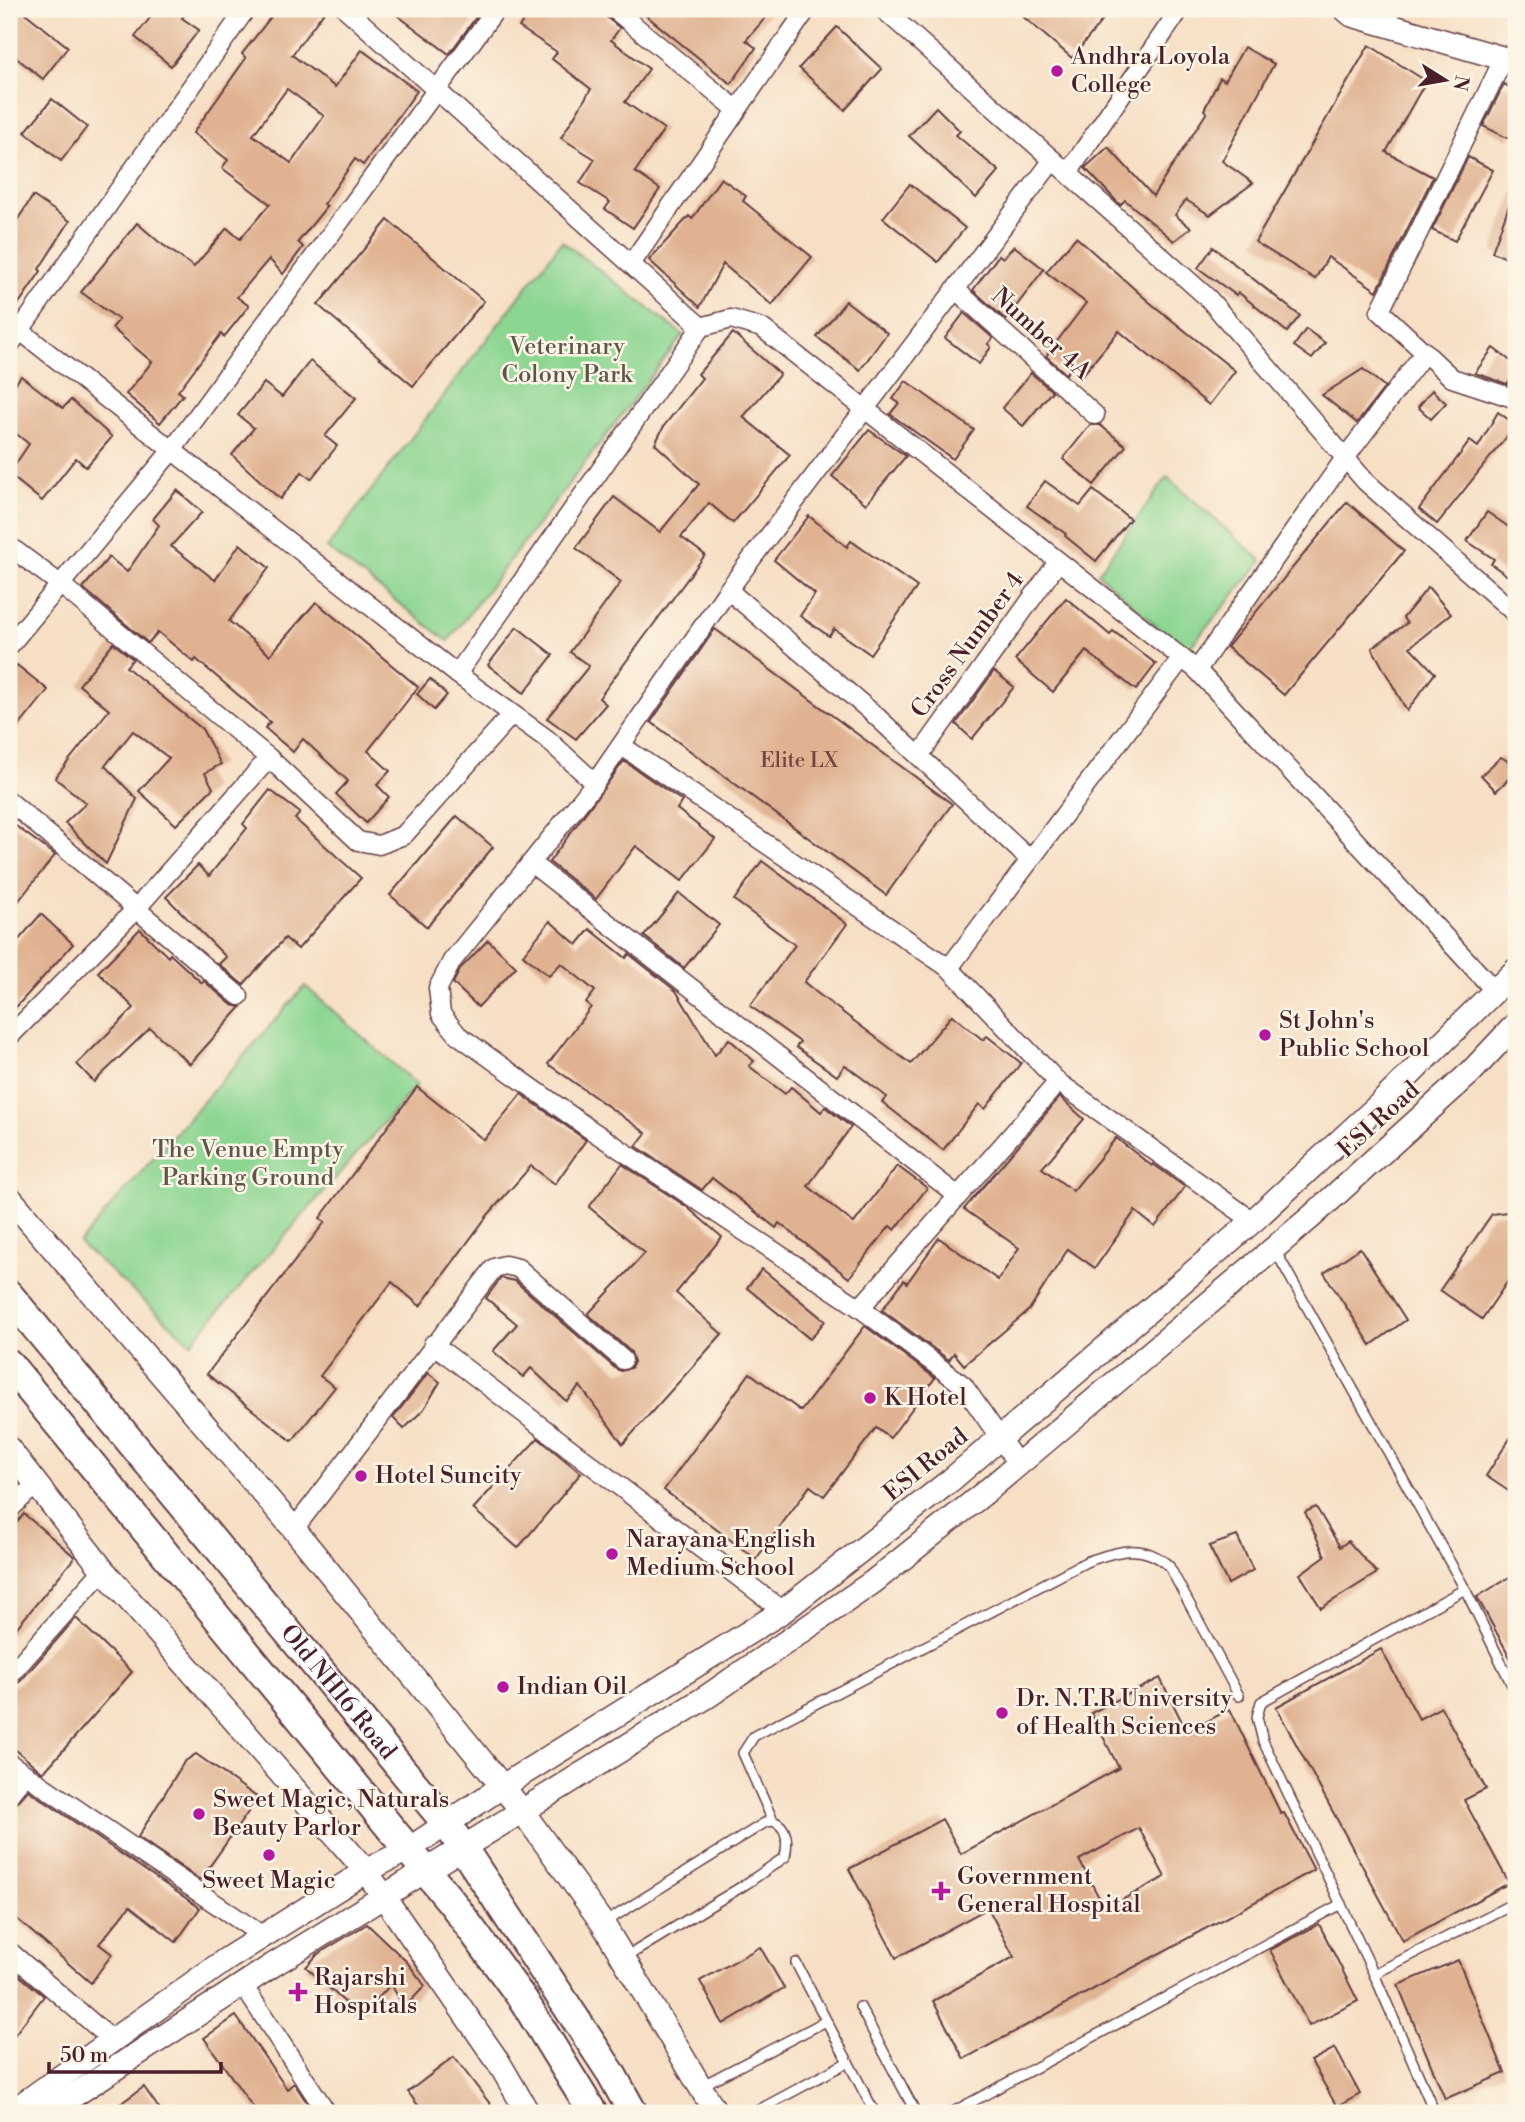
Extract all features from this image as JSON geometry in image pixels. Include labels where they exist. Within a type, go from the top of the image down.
[{"type":"main road","name":"Old NH16 Road","points":[[9,1295],[447,1824],[611,2073],[633,2113]]},
{"type":"main road","name":"Old NH16 Road","points":[[9,1364],[409,1849],[524,2001],[593,2113]]},
{"type":"street","points":[[9,346],[14,326],[246,9]]},
{"type":"street","points":[[345,9],[439,90],[701,327]]},
{"type":"street","points":[[9,646],[173,449],[496,9]]},
{"type":"street","points":[[614,9],[736,109]]},
{"type":"street","points":[[631,264],[807,9]]},
{"type":"street","points":[[883,9],[1208,298],[1365,481],[1516,614]]},
{"type":"street","points":[[1068,173],[1181,9]]},
{"type":"street","points":[[1345,9],[1352,15],[1510,60],[1380,311],[1452,378],[1516,399]]},
{"type":"street","points":[[1018,1464],[998,1440],[963,1385],[860,1308],[591,1130],[458,1035],[441,1014],[438,988],[452,961],[595,783],[728,590],[1053,160]]},
{"type":"street","name":"Number 4A","points":[[955,289],[1095,415]]},
{"type":"street","points":[[457,674],[701,327],[731,319],[762,328],[1197,670],[1496,992]]},
{"type":"street","points":[[14,326],[457,674],[547,739],[595,783]]},
{"type":"street","points":[[1197,670],[1345,458],[1425,352]]},
{"type":"street","points":[[9,546],[60,584],[270,758],[358,841],[379,845],[404,835],[512,714]]},
{"type":"street","name":"Cross Number 4","points":[[919,756],[1058,562]]},
{"type":"street","points":[[728,590],[919,756],[1030,860]]},
{"type":"street","points":[[950,968],[1182,658]]},
{"type":"street","points":[[622,746],[950,968],[1058,1082],[1252,1221]]},
{"type":"street","points":[[9,1037],[136,909],[270,758]]},
{"type":"street","points":[[9,801],[239,996]]},
{"type":"street","points":[[531,863],[958,1196]]},
{"type":"street","name":"ESI Road","points":[[10,2113],[111,2039],[263,1936],[366,1871],[409,1849],[503,1786],[783,1611],[998,1440],[1252,1221],[1496,992],[1516,970]]},
{"type":"street","name":"ESI Road","points":[[47,2113],[243,1985],[523,1812],[796,1637],[873,1582],[1274,1249],[1471,1072],[1516,1024]]},
{"type":"street","points":[[860,1308],[1058,1082]]},
{"type":"street","points":[[9,1197],[294,1529],[503,1786],[603,1924],[716,2113]]},
{"type":"street","points":[[294,1529],[433,1344],[494,1268],[505,1265],[517,1268],[623,1360]]},
{"type":"street","points":[[433,1344],[783,1611]]},
{"type":"street","points":[[9,1449],[103,1570],[366,1871],[499,2063],[528,2113]]},
{"type":"street","points":[[9,1510],[37,1483]]},
{"type":"street","points":[[9,1676],[103,1570]]},
{"type":"street","points":[[9,1763],[263,1936]]},
{"type":"street","points":[[9,1795],[26,1776]]},
{"type":"street","points":[[9,1951],[111,2039]]},
{"type":"street","points":[[243,1985],[327,2113]]},
{"type":"lane","points":[[1274,1249],[1465,1589],[1516,1693]]},
{"type":"lane","points":[[773,1821],[743,1753],[754,1735],[1086,1562],[1110,1553],[1130,1549],[1144,1551],[1159,1557],[1169,1566],[1239,1696]]},
{"type":"lane","points":[[1435,2113],[1374,1975],[1263,1741],[1257,1717],[1261,1702],[1465,1589]]},
{"type":"lane","points":[[603,1924],[766,1822],[779,1823],[786,1834],[788,1846],[785,1857],[778,1864],[624,1958]]},
{"type":"lane","points":[[1374,1975],[1516,1902]]},
{"type":"lane","points":[[951,2113],[1341,1904]]},
{"type":"lane","points":[[796,1964],[876,2113]]},
{"type":"lane","points":[[860,2007],[916,2113]]},
{"type":"lane","points":[[701,2086],[826,2021]]},
{"type":"lane","points":[[753,2113],[848,2062]]},
{"type":"green space","name":"Veterinary Colony Park","points":[[562,241],[683,335],[448,641],[327,548]]},
{"type":"green space","points":[[1167,477],[1262,561],[1185,653],[1098,573]]},
{"type":"green space","name":"The Venue Empty Parking Ground","points":[[305,986],[417,1085],[191,1343],[79,1243]]},
{"type":"building","points":[[20,9],[68,47],[43,79],[9,52],[9,21]]},
{"type":"building","points":[[157,9],[189,9],[182,18],[199,30],[171,66],[135,37]]},
{"type":"building","points":[[277,9],[326,9],[292,55],[335,87],[362,50],[417,91],[363,165],[355,159],[324,204],[327,206],[298,242],[303,247],[283,274],[269,259],[237,297],[249,306],[224,337],[221,334],[178,391],[183,395],[160,423],[126,394],[152,362],[112,328],[119,320],[81,292],[137,223],[194,267],[227,228],[240,239],[270,204],[222,168],[228,160],[193,133],[246,58],[242,54]],"holes":[[[287,89],[324,116],[291,163],[253,135]]]},
{"type":"building","points":[[389,9],[482,9],[449,54]]},
{"type":"building","points":[[531,9],[603,9],[606,17],[620,28],[611,40],[649,69],[625,102],[664,129],[635,172],[660,189],[633,228],[605,209],[610,202],[580,183],[595,159],[561,138],[591,89],[552,59],[557,52],[519,27]]},
{"type":"building","points":[[638,9],[773,9],[746,40],[756,48],[731,84]]},
{"type":"building","points":[[1014,9],[1111,9],[1072,58]]},
{"type":"building","points":[[837,27],[882,69],[845,110],[799,68]]},
{"type":"building","points":[[1369,45],[1426,81],[1386,152],[1433,177],[1377,291],[1328,257],[1315,279],[1255,242]]},
{"type":"building","points":[[1244,47],[1274,64],[1222,161],[1253,183],[1210,215],[1186,200],[1175,215],[1191,228],[1174,241],[1125,200],[1120,205],[1085,168],[1108,147],[1153,196],[1207,112],[1204,110],[1220,78],[1225,81]]},
{"type":"building","points":[[1504,84],[1516,90],[1516,126],[1509,139],[1483,126]]},
{"type":"building","points":[[52,99],[87,127],[61,161],[25,132]]},
{"type":"building","points":[[936,107],[960,131],[956,135],[999,171],[976,198],[909,136]]},
{"type":"building","points":[[1468,157],[1493,170],[1455,241],[1432,230]]},
{"type":"building","points":[[721,178],[746,196],[743,201],[812,257],[772,305],[723,264],[700,307],[649,260],[689,216],[692,219]]},
{"type":"building","points":[[910,184],[965,228],[938,262],[883,218]]},
{"type":"building","points":[[1516,192],[1516,262],[1492,252]]},
{"type":"building","points":[[33,196],[70,221],[13,312],[9,311],[9,233]]},
{"type":"building","points":[[388,220],[484,301],[413,386],[318,305]]},
{"type":"building","points":[[1076,237],[1148,301],[1235,371],[1209,405],[1119,331],[1080,378],[1070,369],[1066,374],[1046,356],[1086,303],[1046,272]]},
{"type":"building","points":[[1014,246],[1044,269],[1006,320],[973,290],[999,255],[1003,258]]},
{"type":"building","points":[[1213,247],[1300,316],[1287,332],[1238,292],[1236,295],[1198,268]]},
{"type":"building","points":[[846,301],[887,333],[860,370],[817,337]]},
{"type":"building","points":[[964,313],[993,338],[988,344],[991,347],[979,364],[945,338]]},
{"type":"building","points":[[1306,329],[1325,343],[1312,359],[1294,346]]},
{"type":"building","points":[[733,333],[780,374],[743,417],[790,455],[733,523],[709,503],[681,537],[705,555],[599,698],[606,704],[576,739],[547,718],[589,666],[570,652],[621,582],[576,548],[614,497],[660,532],[699,484],[655,444],[664,426],[702,378],[698,374]]},
{"type":"building","points":[[1493,348],[1516,365],[1516,372],[1507,384],[1475,373]]},
{"type":"building","points":[[310,361],[356,398],[325,436],[337,446],[311,479],[302,472],[280,499],[232,455],[254,428],[238,415],[264,383],[282,397]]},
{"type":"building","points":[[1363,369],[1385,387],[1357,423],[1322,395]]},
{"type":"building","points":[[1031,373],[1052,391],[1023,426],[1002,408]]},
{"type":"building","points":[[21,376],[63,408],[71,400],[112,437],[86,467],[76,458],[42,501],[9,474],[29,444],[9,428],[9,393]]},
{"type":"building","points":[[906,381],[974,430],[953,459],[890,414],[899,403],[893,399]]},
{"type":"building","points":[[1432,390],[1446,403],[1431,419],[1418,407]]},
{"type":"building","points":[[1498,412],[1516,425],[1437,524],[1419,509],[1470,441],[1478,447]]},
{"type":"building","points":[[1090,425],[1100,425],[1126,446],[1094,485],[1063,459]]},
{"type":"building","points":[[869,430],[906,456],[866,504],[832,476]]},
{"type":"building","points":[[1045,481],[1080,506],[1093,490],[1130,519],[1096,561],[1065,536],[1066,534],[1027,506]]},
{"type":"building","points":[[177,490],[202,512],[171,546],[215,580],[240,544],[269,568],[229,621],[270,655],[316,602],[418,687],[368,751],[390,771],[377,785],[389,797],[366,823],[336,794],[348,781],[303,739],[293,752],[265,728],[270,722],[196,659],[194,662],[158,632],[148,643],[83,588],[109,557],[127,572],[159,525],[153,519]]},
{"type":"building","points":[[1347,502],[1404,551],[1284,695],[1227,647]]},
{"type":"building","points":[[1487,512],[1516,532],[1516,564],[1508,576],[1491,564],[1494,559],[1467,541]]},
{"type":"building","points":[[809,516],[847,547],[851,541],[917,587],[870,654],[834,629],[829,636],[800,616],[815,594],[774,560]]},
{"type":"building","points":[[1428,587],[1451,614],[1410,647],[1435,673],[1407,711],[1372,648],[1407,623],[1403,618]]},
{"type":"building","points":[[1066,598],[1110,635],[1113,631],[1156,664],[1136,690],[1086,651],[1053,692],[1015,660]]},
{"type":"building","points":[[517,627],[553,655],[524,693],[488,665]]},
{"type":"building","points":[[715,629],[952,804],[886,895],[651,722]]},
{"type":"building","points":[[113,643],[133,659],[126,667],[202,729],[221,764],[205,773],[213,788],[176,825],[139,791],[169,758],[133,731],[105,766],[137,799],[106,864],[65,823],[86,803],[55,778],[109,710],[79,685]]},
{"type":"building","points":[[17,665],[48,690],[9,739],[9,675]]},
{"type":"building","points":[[994,671],[1014,687],[972,739],[956,724]]},
{"type":"building","points":[[430,679],[447,695],[434,710],[417,694]]},
{"type":"building","points":[[1501,757],[1516,766],[1516,772],[1496,791],[1481,775]]},
{"type":"building","points":[[624,761],[682,801],[677,809],[715,839],[682,881],[636,846],[596,899],[549,862]]},
{"type":"building","points":[[270,790],[300,813],[295,819],[361,878],[298,949],[285,938],[243,985],[219,964],[226,957],[166,897],[198,865],[209,876],[247,828],[243,824]]},
{"type":"building","points":[[457,816],[493,847],[427,927],[390,895]]},
{"type":"building","points":[[9,821],[55,855],[9,913]]},
{"type":"building","points":[[762,861],[847,924],[804,982],[817,993],[911,1064],[952,1015],[983,1040],[987,1036],[1021,1063],[985,1109],[979,1104],[943,1150],[882,1102],[887,1097],[845,1065],[837,1076],[796,1047],[800,1042],[750,1006],[795,945],[734,900]]},
{"type":"building","points":[[679,893],[719,925],[684,968],[644,936]]},
{"type":"building","points":[[41,914],[73,944],[9,1015],[9,951]]},
{"type":"building","points":[[550,921],[577,945],[590,929],[626,958],[629,954],[676,991],[715,1055],[729,1039],[754,1061],[749,1066],[785,1094],[791,1087],[821,1112],[825,1107],[851,1127],[808,1186],[854,1223],[897,1166],[927,1188],[895,1230],[890,1226],[849,1278],[779,1223],[776,1228],[712,1178],[702,1190],[636,1146],[646,1133],[548,1064],[591,1007],[586,1003],[595,991],[561,963],[549,976],[523,955]]},
{"type":"building","points":[[140,929],[168,957],[170,954],[202,983],[204,981],[232,1005],[241,1007],[190,1064],[150,1028],[94,1082],[77,1064],[134,1008],[98,972]]},
{"type":"building","points":[[488,940],[516,967],[478,1007],[453,983],[461,968]]},
{"type":"building","points":[[417,1087],[484,1140],[521,1094],[586,1140],[555,1184],[531,1166],[488,1215],[420,1306],[392,1282],[320,1376],[335,1387],[292,1441],[207,1374],[325,1222],[320,1218]]},
{"type":"building","points":[[1060,1097],[1084,1119],[1042,1168],[1073,1191],[1116,1138],[1185,1187],[1155,1227],[1135,1211],[1095,1268],[1068,1249],[1029,1310],[964,1365],[954,1353],[949,1360],[882,1310],[904,1280],[907,1283],[939,1238],[998,1280],[1019,1248],[964,1209]]},
{"type":"building","points":[[622,1164],[687,1207],[722,1237],[676,1293],[722,1334],[623,1444],[580,1386],[566,1401],[531,1368],[523,1377],[493,1351],[517,1324],[486,1298],[501,1278],[515,1281],[616,1369],[621,1371],[631,1368],[634,1362],[631,1352],[588,1314],[645,1253],[589,1207]]},
{"type":"building","points":[[1516,1211],[1516,1269],[1482,1319],[1440,1290],[1492,1214]]},
{"type":"building","points":[[1360,1248],[1406,1320],[1371,1345],[1324,1273]]},
{"type":"building","points":[[762,1269],[825,1321],[810,1339],[747,1288]]},
{"type":"building","points":[[865,1326],[935,1378],[890,1438],[876,1428],[824,1496],[810,1486],[756,1559],[664,1490],[750,1373],[801,1411]]},
{"type":"building","points":[[428,1373],[440,1382],[424,1409],[404,1429],[393,1418]]},
{"type":"building","points":[[1516,1429],[1516,1496],[1486,1476]]},
{"type":"building","points":[[538,1438],[581,1473],[518,1548],[473,1509]]},
{"type":"building","points":[[1316,1507],[1340,1547],[1348,1541],[1377,1573],[1321,1608],[1300,1574],[1325,1556],[1305,1512]]},
{"type":"building","points":[[24,1514],[75,1557],[9,1637],[9,1532]]},
{"type":"building","points":[[1237,1536],[1253,1570],[1228,1584],[1209,1546]]},
{"type":"building","points":[[1516,1573],[1516,1668],[1477,1597]]},
{"type":"building","points":[[76,1618],[132,1672],[43,1773],[9,1744],[9,1687],[18,1684]]},
{"type":"building","points":[[1381,1649],[1419,1719],[1441,1707],[1486,1789],[1464,1800],[1509,1883],[1403,1941],[1276,1707]]},
{"type":"building","name":"Government General Hospital","points":[[1160,1678],[1187,1732],[1230,1709],[1281,1814],[1284,1813],[1314,1870],[964,2059],[933,2001],[1014,1957],[988,1908],[896,1958],[849,1869],[942,1819],[961,1854],[1119,1768],[1091,1713]],"holes":[[[1139,1828],[1165,1877],[1105,1909],[1079,1860]]]},
{"type":"building","name":"Sweet Magic, Naturals Beauty Parlor","points":[[196,1754],[258,1798],[200,1880],[138,1837],[184,1762]]},
{"type":"building","points":[[28,1790],[200,1908],[176,1942],[130,1906],[99,1944],[112,1954],[91,1983],[9,1912],[9,1806],[17,1803]]},
{"type":"building","points":[[367,1924],[407,1962],[425,1986],[404,2008],[391,1984],[361,2017],[306,1967],[318,1954]]},
{"type":"building","points":[[1319,1924],[1358,2001],[1309,2026],[1270,1950]]},
{"type":"building","points":[[760,1947],[784,1988],[723,2024],[700,1981]]},
{"type":"building","points":[[1458,1960],[1505,2073],[1445,2099],[1398,1985]]},
{"type":"building","points":[[9,1967],[44,1996],[9,2042]]},
{"type":"building","points":[[236,2016],[287,2089],[294,2083],[314,2113],[257,2113],[204,2038]]},
{"type":"building","points":[[1335,2048],[1360,2094],[1337,2107],[1311,2061]]},
{"type":"building","points":[[454,2057],[497,2113],[424,2113],[408,2092]]},
{"type":"building","points":[[144,2087],[162,2113],[107,2113]]},
{"type":"place","name":"Andhra Loyola College","points":[[1057,71]]},
{"type":"place","name":"St John's Public School","points":[[1265,1035]]},
{"type":"place","name":"K Hotel","points":[[870,1398]]},
{"type":"place","name":"Hotel Suncity","points":[[361,1476]]},
{"type":"place","name":"Narayana English Medium School","points":[[612,1554]]},
{"type":"place","name":"Indian Oil","points":[[503,1687]]},
{"type":"place","name":"Dr. N.T.R University of Health Sciences","points":[[1002,1713]]},
{"type":"place","name":"Sweet Magic, Naturals Beauty Parlor","points":[[199,1814]]},
{"type":"place","name":"Sweet Magic","points":[[269,1855]]},
{"type":"place","name":"Government General Hospital","points":[[941,1891]]},
{"type":"place","name":"Rajarshi Hospitals","points":[[298,1992]]}]
